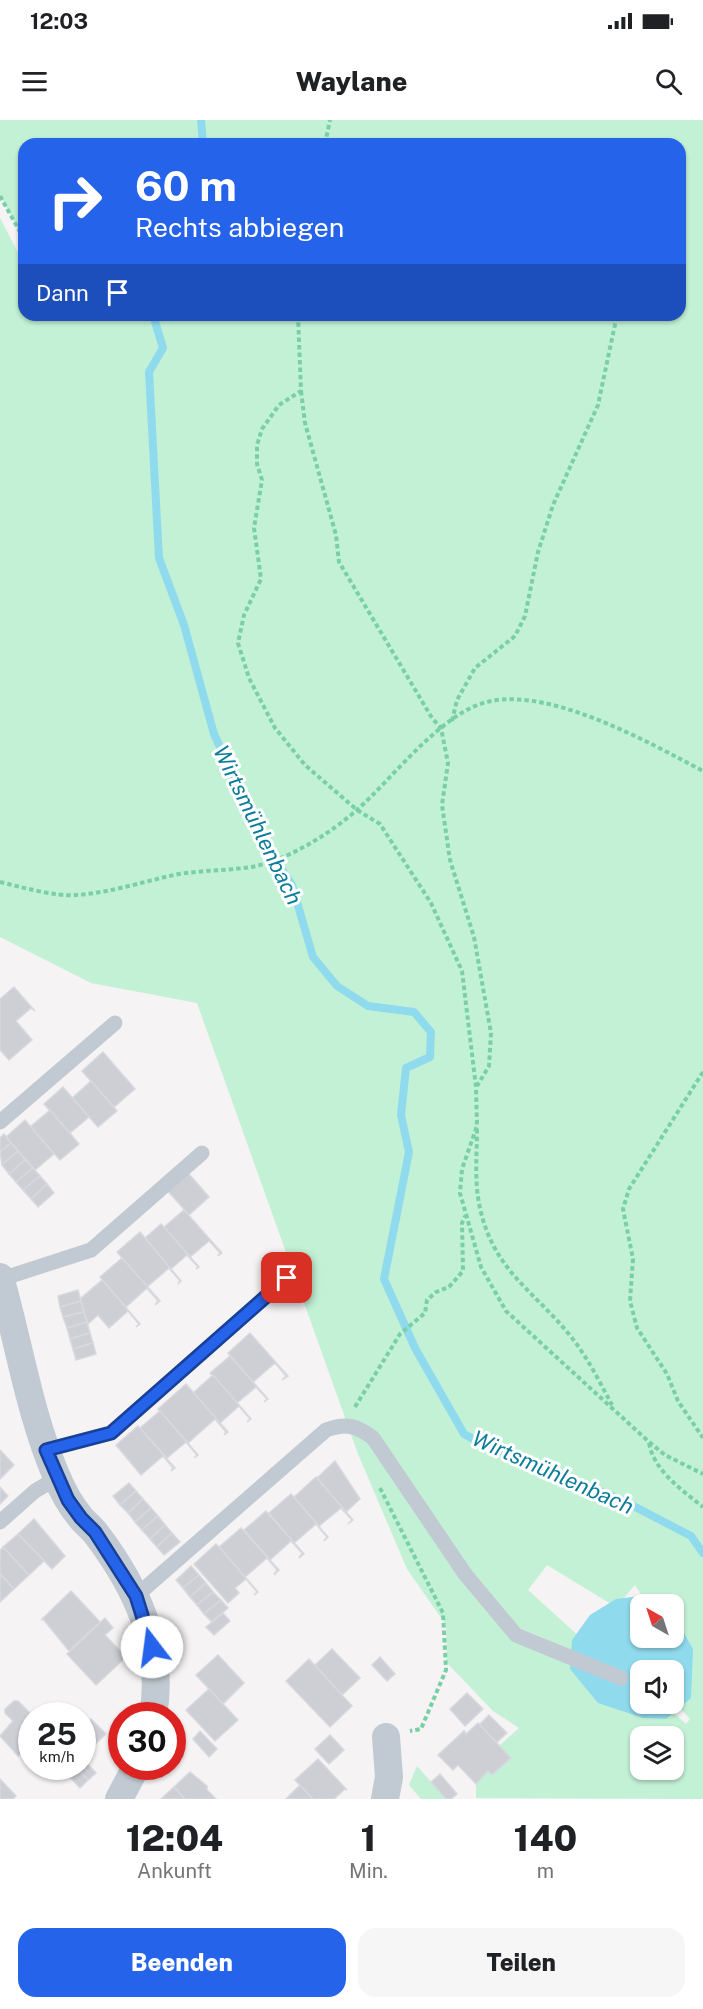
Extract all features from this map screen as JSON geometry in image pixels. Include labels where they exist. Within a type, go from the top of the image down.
[{"type":"street","points":[[0,1278],[46,1450],[57,1478],[68,1500],[95,1532],[136,1596],[149,1631],[155,1663],[155,1702]]},
{"type":"street","points":[[385,1799],[389,1777],[386,1737]]},
{"type":"street","points":[[119,1799],[129,1780]]},
{"type":"lane","points":[[0,1122],[115,1023]]},
{"type":"lane","points":[[0,1278],[91,1250],[202,1153]]},
{"type":"lane","points":[[46,1450],[111,1433],[287,1278]]},
{"type":"lane","points":[[136,1596],[326,1430],[350,1425],[359,1427],[373,1437],[465,1575],[516,1635],[621,1678]]},
{"type":"lane","points":[[0,1522],[35,1491],[57,1478]]},
{"type":"path","points":[[326,138],[330,120]]},
{"type":"path","points":[[0,196],[18,228]]},
{"type":"path","points":[[298,321],[301,391],[305,423],[336,535],[339,562],[441,729],[448,763],[442,805],[450,860],[474,937],[491,1033],[489,1066],[477,1087]]},
{"type":"path","points":[[452,721],[457,700],[475,668],[515,636],[525,616],[538,552],[553,505],[598,405],[615,321]]},
{"type":"path","points":[[301,391],[279,405],[262,429],[257,445],[257,464],[262,480],[254,528],[261,579],[244,615],[238,643],[249,678],[275,728],[305,765],[357,810],[380,824],[431,903],[449,939],[462,971],[477,1087],[476,1180],[480,1209],[491,1240],[508,1272],[573,1339],[614,1409]]},
{"type":"path","points":[[0,882],[74,895],[177,875],[253,867],[299,849],[357,810],[410,756],[441,729],[488,701],[516,699],[580,713],[627,733],[703,771]]},
{"type":"path","points":[[703,1072],[629,1189],[623,1209],[633,1259],[630,1301],[637,1328],[667,1374],[678,1401],[703,1438]]},
{"type":"path","points":[[477,1126],[462,1169],[460,1193],[481,1267],[506,1311],[648,1441],[665,1455],[703,1474]]},
{"type":"path","points":[[350,1425],[355,1407],[400,1334],[418,1322],[425,1313],[427,1300],[436,1292],[449,1287],[463,1271],[462,1223],[465,1215]]},
{"type":"path","points":[[648,1441],[650,1452],[666,1476],[703,1507]]},
{"type":"path","points":[[378,1484],[443,1613],[446,1670],[421,1729],[386,1737]]},
{"type":"green space","points":[[0,120],[703,120],[703,1799],[476,1798],[476,1784],[488,1771],[492,1775],[510,1758],[499,1746],[519,1728],[493,1711],[447,1663],[446,1625],[407,1569],[358,1454],[197,1003],[91,983],[0,937],[0,218],[18,252],[18,321],[686,321],[686,138],[18,138],[18,230],[0,195]]},
{"type":"green space","points":[[417,1766],[446,1799],[421,1799],[409,1785]]},
{"type":"water","points":[[630,1597],[630,1648],[684,1648],[684,1633],[693,1649],[691,1698],[684,1704],[684,1660],[630,1660],[630,1714],[598,1703],[570,1669],[572,1640],[590,1615],[616,1599]]},
{"type":"water","points":[[631,1714],[672,1714],[666,1719],[643,1718]]},
{"type":"building","points":[[14,987],[35,1011],[31,1008],[16,1021],[32,1040],[9,1060],[0,1050],[0,999]]},
{"type":"building","points":[[103,1052],[135,1089],[114,1107],[82,1071]]},
{"type":"building","points":[[91,1081],[117,1111],[98,1127],[72,1098]]},
{"type":"building","points":[[63,1087],[89,1117],[70,1133],[44,1104]]},
{"type":"building","points":[[50,1110],[79,1144],[60,1160],[30,1127]]},
{"type":"building","points":[[25,1120],[54,1154],[35,1170],[6,1137]]},
{"type":"building","points":[[4,1134],[11,1143],[0,1152],[0,1138]]},
{"type":"building","points":[[11,1143],[18,1151],[2,1165],[0,1152]]},
{"type":"building","points":[[18,1151],[25,1160],[9,1174],[2,1165]]},
{"type":"building","points":[[25,1160],[33,1168],[16,1182],[9,1174]]},
{"type":"building","points":[[33,1168],[40,1176],[23,1190],[16,1182]]},
{"type":"building","points":[[189,1174],[209,1197],[189,1215],[168,1191]]},
{"type":"building","points":[[40,1176],[47,1184],[31,1199],[23,1190]]},
{"type":"building","points":[[47,1184],[54,1193],[38,1207],[31,1199]]},
{"type":"building","points":[[184,1210],[222,1253],[218,1256],[220,1253],[209,1241],[190,1257],[164,1227]]},
{"type":"building","points":[[161,1224],[199,1267],[196,1269],[198,1267],[187,1255],[171,1269],[145,1238]]},
{"type":"building","points":[[140,1232],[181,1281],[178,1284],[180,1281],[169,1268],[147,1287],[117,1252]]},
{"type":"building","points":[[122,1258],[160,1301],[155,1305],[158,1301],[147,1288],[126,1307],[100,1277]]},
{"type":"building","points":[[102,1280],[140,1324],[136,1327],[139,1324],[128,1311],[109,1328],[98,1315],[88,1324],[80,1299]]},
{"type":"building","points":[[78,1290],[81,1301],[60,1307],[58,1296]]},
{"type":"building","points":[[81,1301],[84,1312],[63,1317],[60,1307]]},
{"type":"building","points":[[84,1312],[87,1322],[67,1328],[63,1317]]},
{"type":"building","points":[[87,1322],[90,1333],[70,1339],[67,1328]]},
{"type":"building","points":[[90,1333],[93,1343],[73,1349],[70,1339]]},
{"type":"building","points":[[250,1333],[288,1376],[282,1380],[286,1376],[275,1363],[253,1382],[228,1353]]},
{"type":"building","points":[[93,1343],[96,1354],[76,1360],[73,1349]]},
{"type":"building","points":[[230,1356],[268,1399],[264,1402],[267,1399],[256,1387],[237,1403],[210,1373]]},
{"type":"building","points":[[213,1375],[251,1419],[247,1422],[250,1419],[239,1406],[220,1423],[193,1393]]},
{"type":"building","points":[[186,1384],[228,1432],[224,1435],[226,1432],[215,1419],[188,1443],[158,1409]]},
{"type":"building","points":[[160,1411],[198,1455],[194,1458],[197,1455],[186,1442],[167,1458],[140,1428]]},
{"type":"building","points":[[138,1426],[175,1468],[171,1471],[173,1468],[163,1456],[141,1475],[116,1445]]},
{"type":"building","points":[[0,1450],[14,1465],[0,1479]]},
{"type":"building","points":[[335,1461],[360,1499],[346,1512],[317,1478]]},
{"type":"building","points":[[316,1477],[353,1520],[348,1524],[352,1520],[341,1508],[319,1526],[294,1497]]},
{"type":"building","points":[[129,1483],[136,1491],[120,1505],[113,1496]]},
{"type":"building","points":[[0,1487],[8,1496],[0,1504]]},
{"type":"building","points":[[136,1491],[143,1499],[128,1513],[120,1505]]},
{"type":"building","points":[[291,1494],[328,1537],[324,1541],[327,1537],[316,1524],[294,1543],[269,1513]]},
{"type":"building","points":[[143,1499],[151,1508],[135,1522],[128,1513]]},
{"type":"building","points":[[151,1508],[158,1516],[142,1530],[135,1522]]},
{"type":"building","points":[[266,1511],[304,1554],[299,1558],[302,1553],[291,1541],[270,1560],[244,1530]]},
{"type":"building","points":[[158,1516],[165,1525],[150,1539],[142,1530]]},
{"type":"building","points":[[34,1519],[65,1556],[52,1569],[18,1534]]},
{"type":"building","points":[[165,1525],[172,1533],[157,1547],[150,1539]]},
{"type":"building","points":[[241,1528],[279,1570],[274,1575],[277,1570],[267,1558],[245,1577],[219,1547]]},
{"type":"building","points":[[172,1533],[180,1542],[164,1555],[157,1547]]},
{"type":"building","points":[[18,1534],[44,1561],[29,1575],[3,1547]]},
{"type":"building","points":[[216,1544],[258,1592],[254,1595],[257,1592],[246,1579],[235,1588],[239,1593],[228,1603],[194,1564]]},
{"type":"building","points":[[3,1547],[29,1575],[14,1589],[0,1574],[0,1551]]},
{"type":"building","points":[[191,1566],[199,1575],[183,1588],[176,1580]]},
{"type":"building","points":[[0,1574],[14,1589],[0,1602]]},
{"type":"building","points":[[199,1575],[206,1583],[190,1597],[183,1588]]},
{"type":"building","points":[[206,1583],[213,1592],[197,1605],[190,1597]]},
{"type":"building","points":[[71,1591],[100,1622],[69,1651],[43,1619],[41,1620]]},
{"type":"building","points":[[213,1592],[221,1600],[204,1614],[197,1605]]},
{"type":"building","points":[[221,1600],[228,1608],[212,1622],[204,1614]]},
{"type":"building","points":[[223,1613],[230,1621],[214,1635],[206,1627]]},
{"type":"building","points":[[105,1618],[113,1628],[105,1635],[126,1657],[96,1685],[67,1654]]},
{"type":"building","points":[[332,1649],[360,1678],[342,1695],[315,1665]]},
{"type":"building","points":[[218,1655],[244,1683],[223,1704],[196,1675]]},
{"type":"building","points":[[380,1657],[395,1674],[387,1681],[372,1665]]},
{"type":"building","points":[[309,1659],[352,1706],[330,1727],[286,1681]]},
{"type":"building","points":[[209,1689],[238,1720],[215,1741],[186,1710]]},
{"type":"building","points":[[467,1693],[483,1709],[465,1726],[450,1709]]},
{"type":"building","points":[[14,1701],[19,1702],[18,1756],[0,1736],[13,1721],[5,1713],[5,1709]]},
{"type":"building","points":[[489,1715],[507,1733],[496,1743],[479,1725]]},
{"type":"building","points":[[478,1723],[511,1758],[492,1775],[488,1771],[476,1784],[458,1765],[453,1770],[438,1755],[464,1731],[466,1734]]},
{"type":"building","points":[[96,1724],[106,1734],[96,1743]]},
{"type":"building","points":[[200,1731],[217,1749],[209,1757],[193,1739]]},
{"type":"building","points":[[330,1735],[344,1750],[329,1764],[315,1749]]},
{"type":"building","points":[[318,1759],[347,1790],[345,1789],[334,1799],[313,1799],[295,1780]]},
{"type":"building","points":[[190,1772],[207,1786],[207,1790],[216,1799],[185,1799],[174,1787],[181,1780],[186,1780],[186,1776]]},
{"type":"building","points":[[440,1774],[457,1794],[451,1799],[446,1799],[431,1782]]},
{"type":"building","points":[[0,1779],[16,1796],[13,1799],[0,1799]]},
{"type":"building","points":[[72,1780],[88,1780],[80,1788]]},
{"type":"building","points":[[300,1785],[313,1799],[286,1799]]},
{"type":"building","points":[[174,1787],[185,1799],[161,1799]]},
{"type":"waterway","name":"Wirtsmühlenbach","points":[[201,120],[202,138]]},
{"type":"waterway","name":"Wirtsmühlenbach","points":[[155,321],[163,348],[149,372],[159,558],[184,625],[214,734],[263,840],[292,885],[313,957],[337,986],[368,1006],[414,1012],[431,1032],[430,1057],[406,1068],[401,1115],[409,1152],[384,1279],[415,1348],[464,1434],[488,1447],[622,1500],[691,1536],[703,1553]]},
{"type":"route","points":[[152,1647],[149,1631],[136,1596],[95,1532],[68,1500],[46,1450],[111,1433],[287,1278]]}]
